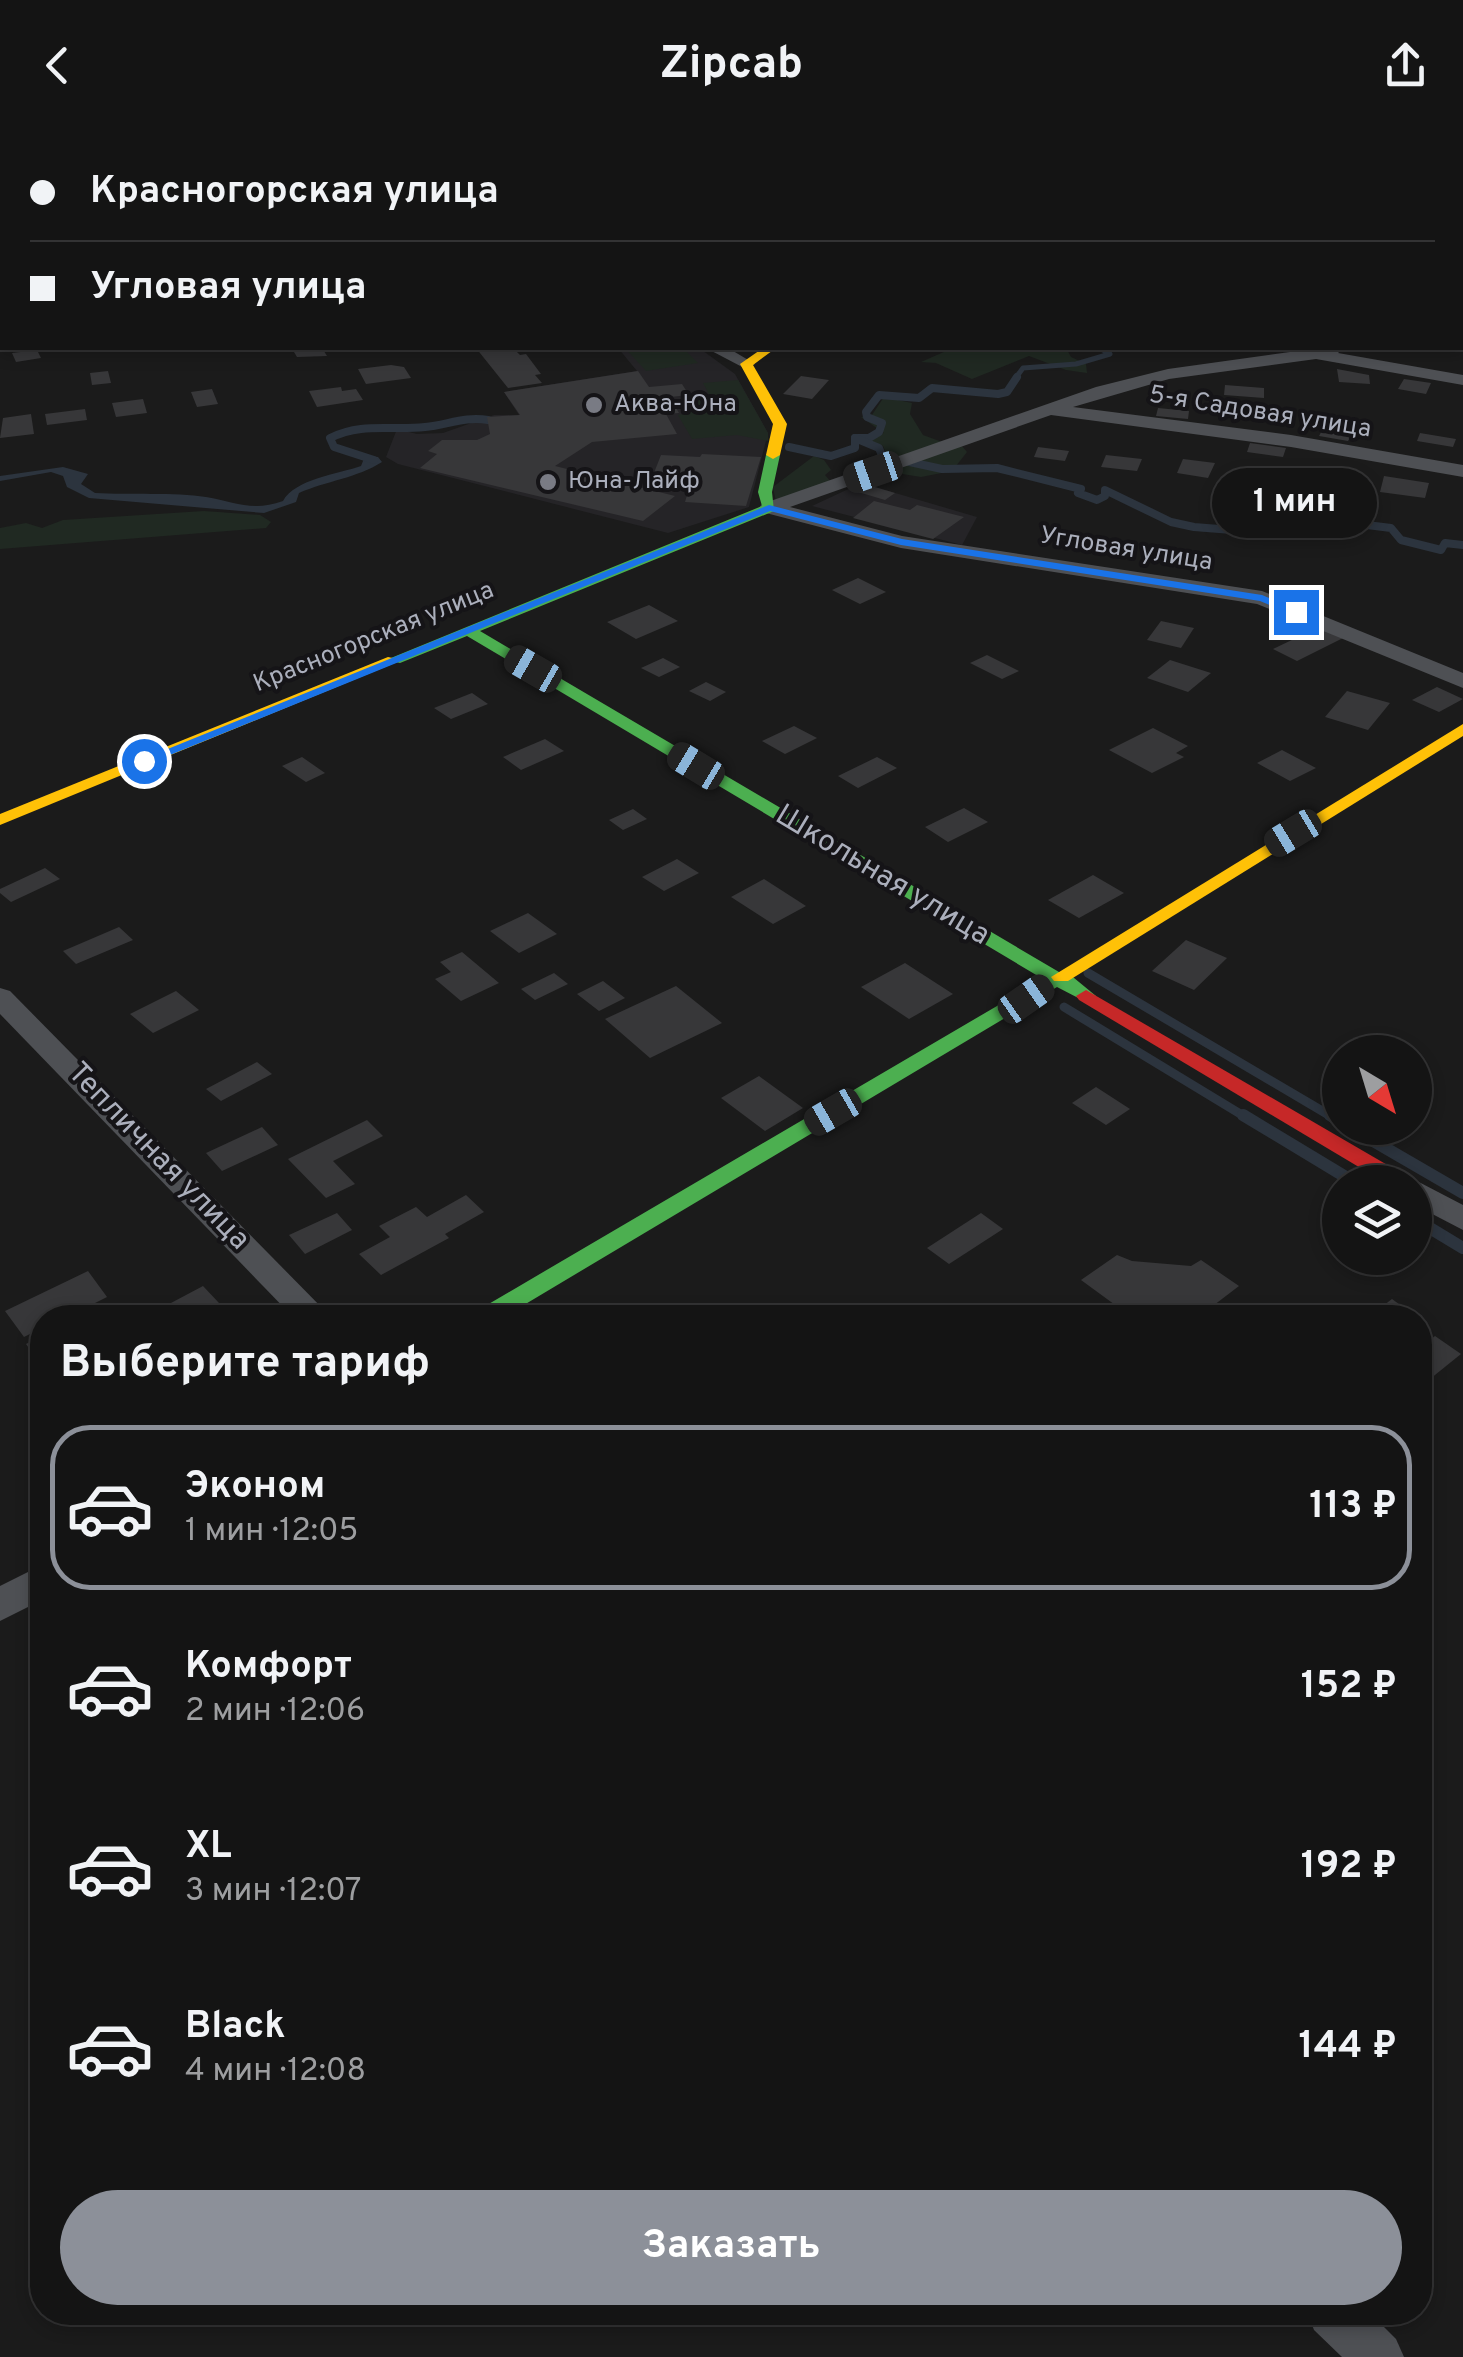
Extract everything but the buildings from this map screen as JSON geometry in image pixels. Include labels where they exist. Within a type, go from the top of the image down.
[{"type":"street","points":[[719,350],[746,364],[780,424],[765,492],[769,508],[1102,390],[1168,374],[1329,350]]},
{"type":"street","points":[[746,364],[767,350]]},
{"type":"street","points":[[1316,354],[1463,380]]},
{"type":"street","name":"5-я Садовая улица","points":[[1049,410],[1291,441],[1463,471]]},
{"type":"street","name":"Красногорская улица","points":[[0,820],[769,508]]},
{"type":"street","name":"Угловая улица","points":[[769,508],[901,542],[1262,598],[1463,681]]},
{"type":"street","name":"Школьная улица","points":[[468,630],[1371,1165]]},
{"type":"street","points":[[505,1305],[1054,979],[1463,729]]},
{"type":"street","name":"Тепличная улица","points":[[0,996],[302,1305]]},
{"type":"street","points":[[1432,1201],[1463,1220]]},
{"type":"street","points":[[0,1604],[30,1588]]},
{"type":"street","points":[[1345,2325],[1378,2357]]},
{"type":"shaded area","points":[[620,350],[702,350],[735,374],[768,433],[749,507],[668,533],[398,464],[386,457],[397,429],[417,434],[443,433],[494,415],[519,415],[504,392],[637,371]]},
{"type":"shaded area","points":[[627,350],[685,350],[698,363],[646,371]]},
{"type":"shaded area","points":[[948,350],[1067,350],[1071,357],[1086,364],[1087,373],[1066,370],[1029,356],[972,379],[936,363],[921,362]]},
{"type":"shaded area","points":[[738,380],[768,433],[768,441],[737,435],[692,439],[678,415],[683,414],[677,402],[711,398],[703,383]]},
{"type":"shaded area","points":[[884,397],[912,403],[910,414],[923,435],[945,443],[890,462],[883,446],[862,437],[884,433],[861,417],[872,415]]},
{"type":"shaded area","points":[[961,445],[967,452],[952,471],[921,477],[884,471]]},
{"type":"shaded area","points":[[365,456],[378,457],[382,462],[299,493],[296,502],[264,513],[89,498],[67,487],[63,476],[51,472],[0,481],[0,476],[63,467],[88,474],[81,484],[95,493],[194,495],[262,506],[283,501],[307,482],[361,466]]},
{"type":"shaded area","points":[[814,456],[824,460],[831,470],[825,475],[831,482],[776,502],[773,487]]},
{"type":"shaded area","points":[[857,485],[977,517],[962,545],[812,506]]},
{"type":"shaded area","points":[[204,511],[260,515],[271,522],[266,528],[0,549],[0,528],[26,523],[42,528],[63,520]]},
{"type":"waterway","points":[[1015,379],[1023,368],[1076,364],[1110,354],[1103,350]]},
{"type":"waterway","points":[[855,438],[869,438],[879,432],[882,423],[867,417],[866,412],[879,395],[919,398],[932,388],[998,394],[1007,392],[1017,377]]},
{"type":"waterway","points":[[374,460],[334,447],[330,438],[365,429],[488,420]]},
{"type":"waterway","points":[[789,447],[831,456],[855,448],[855,438]]},
{"type":"waterway","points":[[855,438],[879,448],[885,463]]},
{"type":"waterway","points":[[905,461],[942,469],[997,468],[1081,489],[1078,493],[1097,500],[1105,496],[1105,490],[1171,522],[1194,527],[1270,533],[1292,522],[1327,520],[1391,528],[1401,540],[1441,550],[1445,543],[1463,545]]},
{"type":"waterway","points":[[1088,973],[1322,1111]]},
{"type":"waterway","points":[[1064,1007],[1247,1118]]},
{"type":"waterway","points":[[1243,1115],[1326,1165]]},
{"type":"waterway","points":[[1380,1145],[1463,1193]]},
{"type":"waterway","points":[[1432,1229],[1463,1248]]},
{"type":"traffic: fast","points":[[394,660],[769,508],[765,492],[773,455]]},
{"type":"traffic: fast","points":[[468,630],[1086,996]]},
{"type":"traffic: fast","points":[[505,1305],[1061,977]]},
{"type":"traffic: slow","points":[[767,350],[746,364],[780,424],[773,455]]},
{"type":"traffic: slow","points":[[0,820],[394,660]]},
{"type":"traffic: slow","points":[[1061,977],[1463,729]]},
{"type":"traffic: jam","points":[[1086,996],[1371,1165]]},
{"type":"place","name":"Аква-Юна","points":[[594,405]]},
{"type":"place","name":"Юна-Лайф","points":[[548,482]]},
{"type":"route","points":[[144,761],[769,508],[901,542],[1262,598],[1296,612]]}]
